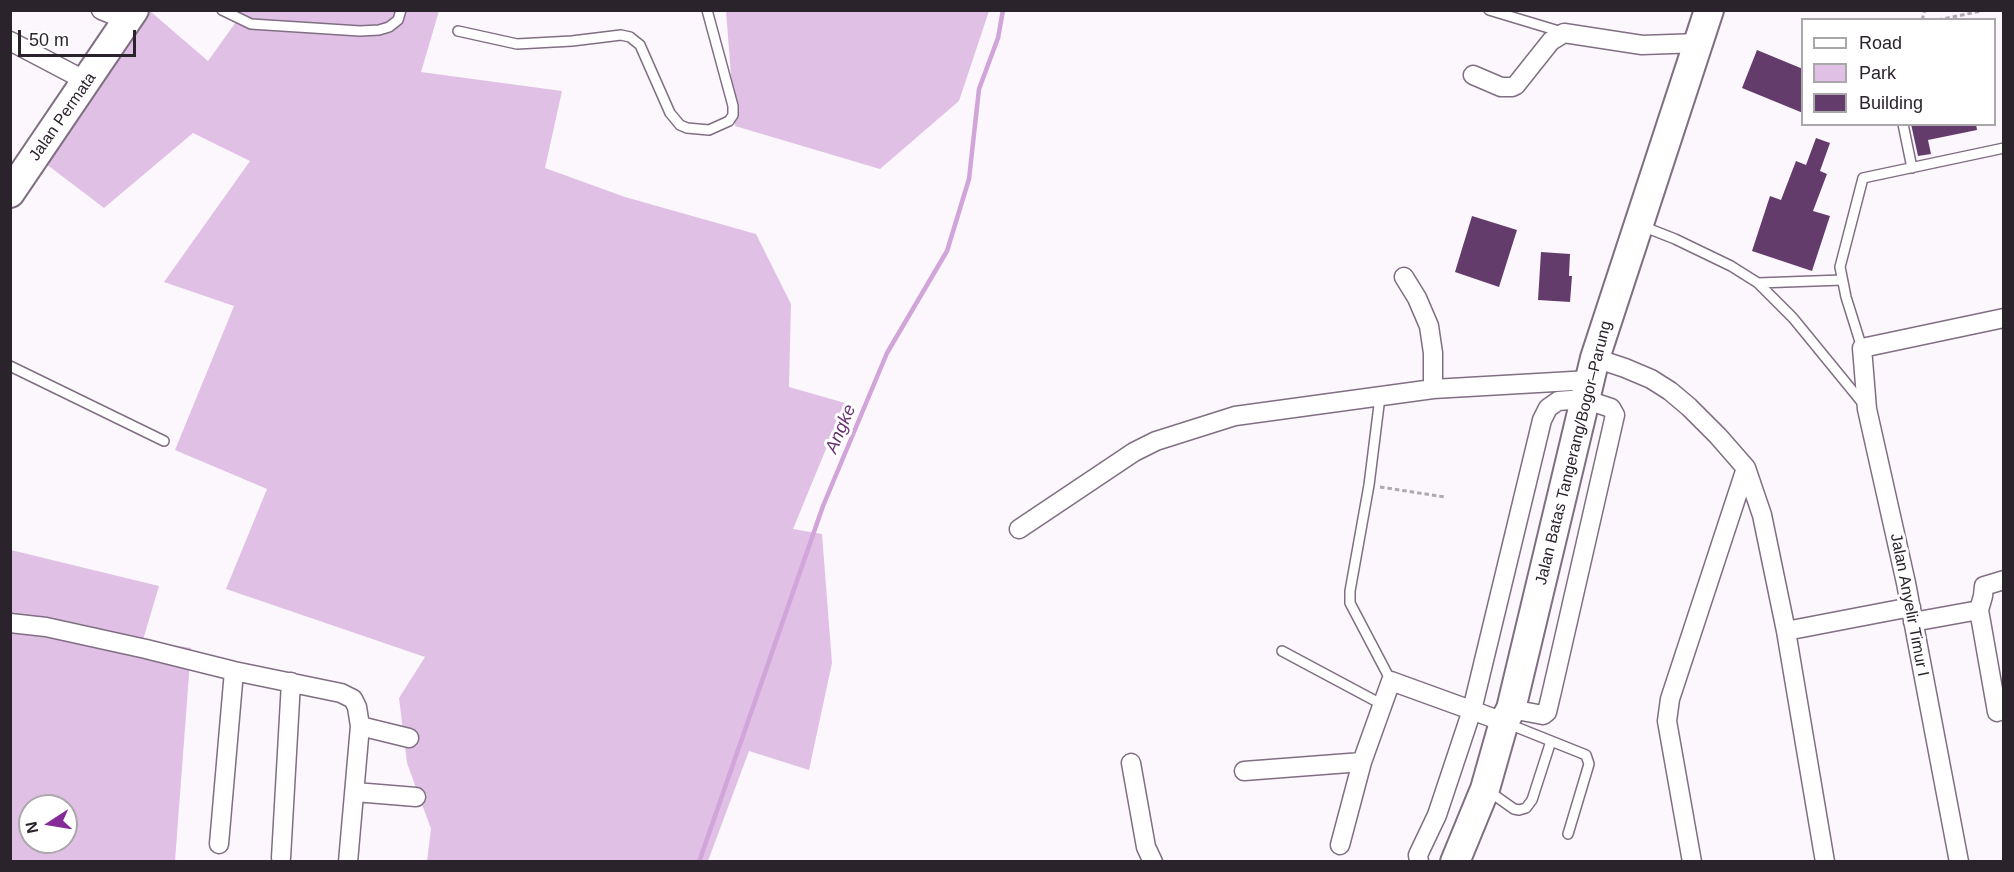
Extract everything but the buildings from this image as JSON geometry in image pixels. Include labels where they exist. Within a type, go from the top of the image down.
[{"type":"main road","name":"Jalan Batas Tangerang/Bogor–Parung","points":[[1455,861],[1485,789],[1508,716],[1590,379],[1637,224],[1700,43],[1709,10]]},
{"type":"main road","name":"Jalan Permata","points":[[10,193],[131,16]]},
{"type":"street","points":[[101,10],[131,16]]},
{"type":"street","points":[[1473,75],[1501,87],[1512,87],[1551,41],[1564,33],[1642,45],[1700,43]]},
{"type":"street","points":[[10,40],[88,81]]},
{"type":"street","points":[[1404,277],[1417,298],[1429,326],[1433,353],[1433,389]]},
{"type":"street","points":[[1863,348],[2004,318]]},
{"type":"street","name":"Jalan Anyelir Timur I","points":[[1863,348],[1867,409],[1912,615],[1959,861]]},
{"type":"street","points":[[1419,861],[1418,855],[1437,815],[1472,710],[1542,420],[1548,408],[1590,379]]},
{"type":"street","points":[[1019,529],[1134,452],[1156,441],[1235,416],[1433,389],[1590,379],[1651,379],[1689,407],[1746,468],[1762,515],[1786,631],[1825,861]]},
{"type":"street","points":[[1692,861],[1667,721],[1670,699],[1746,468]]},
{"type":"street","points":[[1997,711],[1979,610],[1984,586],[2004,580]]},
{"type":"street","points":[[1786,631],[1912,615],[1979,610]]},
{"type":"street","points":[[10,623],[79,634],[234,671],[291,682],[353,699],[357,707],[360,726],[348,861]]},
{"type":"street","points":[[219,844],[234,671]]},
{"type":"street","points":[[1340,845],[1362,762],[1391,681],[1472,710],[1508,716]]},
{"type":"street","points":[[281,858],[291,682]]},
{"type":"street","points":[[360,726],[409,738]]},
{"type":"street","points":[[1244,771],[1362,762]]},
{"type":"street","points":[[1131,764],[1146,847],[1153,861]]},
{"type":"street","points":[[355,792],[416,797]]},
{"type":"lane","points":[[222,10],[251,24],[360,31],[388,27],[398,20],[401,10]]},
{"type":"lane","points":[[458,31],[517,44],[621,35],[633,38],[640,45],[670,113],[680,125],[709,130],[729,121],[733,115],[733,106],[706,10]]},
{"type":"lane","points":[[1489,10],[1564,33]]},
{"type":"lane","points":[[1903,126],[1912,168]]},
{"type":"lane","points":[[1863,348],[1840,267],[1863,178],[2004,147]]},
{"type":"lane","points":[[1637,224],[1675,239],[1758,283],[1793,318],[1867,409]]},
{"type":"lane","points":[[1758,283],[1842,280]]},
{"type":"lane","points":[[10,366],[164,441]]},
{"type":"lane","points":[[1380,398],[1369,486],[1350,591],[1350,603],[1391,681]]},
{"type":"lane","points":[[1282,651],[1383,705]]},
{"type":"lane","points":[[1508,716],[1551,741],[1586,755],[1589,764],[1568,834]]},
{"type":"lane","points":[[1485,789],[1514,809],[1526,808],[1532,800],[1551,741]]},
{"type":"path","points":[[1948,18],[1986,10]]},
{"type":"path","points":[[1369,486],[1445,497]]},
{"type":"green space","points":[[139,11],[150,11],[208,61],[238,19],[229,11],[439,11],[421,72],[562,91],[545,168],[625,197],[756,234],[791,304],[789,387],[845,403],[793,529],[822,534],[832,663],[809,770],[749,751],[708,861],[427,861],[431,829],[407,763],[399,698],[425,657],[226,589],[267,489],[175,450],[234,306],[164,282],[250,161],[193,133],[104,208],[33,154]]},
{"type":"green space","points":[[726,11],[989,11],[959,101],[880,169],[735,126]]},
{"type":"green space","points":[[11,550],[159,586],[143,640],[191,648],[175,861],[11,862]]},
{"type":"waterway","name":"Angke","points":[[699,862],[823,506],[887,353],[947,251],[969,179],[979,89],[998,38],[1003,10]]}]
